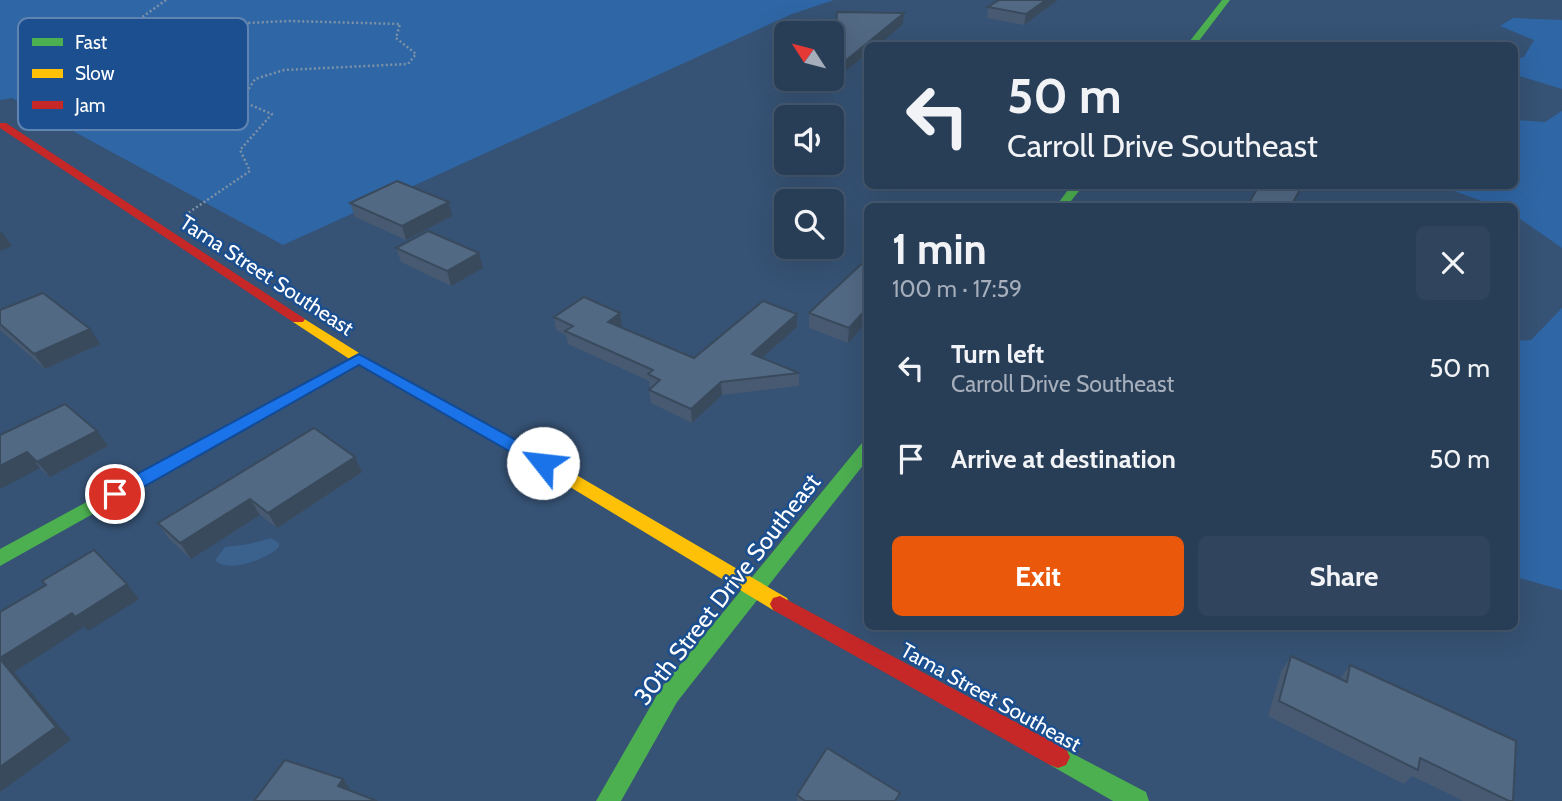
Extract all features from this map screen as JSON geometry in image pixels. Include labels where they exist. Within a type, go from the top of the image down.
[{"type":"street","points":[[1193,42],[1226,0]]},
{"type":"street","name":"Tama Street Southeast","points":[[2,125],[359,359],[543,463],[754,590],[1137,801]]},
{"type":"street","points":[[1063,203],[1075,189]]},
{"type":"street","points":[[0,558],[359,359]]},
{"type":"street","name":"30th Street Drive Southeast","points":[[608,801],[669,695],[864,452]]},
{"type":"path","points":[[141,18],[166,0]]},
{"type":"path","points":[[248,23],[400,24],[396,38],[416,54],[408,64],[284,70],[255,79],[248,90]]},
{"type":"path","points":[[162,232],[250,171],[240,150],[272,114],[248,104]]},
{"type":"shaded area","points":[[0,0],[834,0],[774,21],[283,245],[71,130],[248,130],[248,18],[18,18],[18,101],[12,98],[0,100]]},
{"type":"shaded area","points":[[1513,18],[1562,20],[1562,89],[1518,76],[1518,58],[1524,57],[1534,40],[1500,26]]},
{"type":"shaded area","points":[[1562,111],[1562,248],[1518,217],[1518,203],[1488,203],[1448,189],[1518,189],[1518,120],[1545,122]]},
{"type":"shaded area","points":[[1562,308],[1562,590],[1518,578],[1518,341],[1531,340]]},
{"type":"shaded area","points":[[271,538],[279,543],[279,547],[257,560],[229,566],[215,560],[225,547]]},
{"type":"building","points":[[999,0],[1046,0],[1026,14],[988,7]]},
{"type":"building","points":[[837,12],[904,13],[868,42],[864,42],[864,46],[844,62],[844,21],[836,21]]},
{"type":"building","points":[[397,181],[449,202],[402,226],[350,203]]},
{"type":"building","points":[[1257,189],[1300,189],[1293,203],[1249,203]]},
{"type":"building","points":[[428,231],[479,253],[447,271],[396,248]]},
{"type":"building","points":[[864,262],[864,311],[849,328],[809,313]]},
{"type":"building","points":[[43,293],[90,329],[34,354],[0,324],[0,310]]},
{"type":"building","points":[[584,297],[620,313],[608,322],[694,358],[763,301],[797,314],[752,354],[799,373],[721,382],[691,409],[649,390],[660,380],[648,374],[653,370],[565,331],[573,326],[554,317]]},
{"type":"building","points":[[65,404],[97,431],[37,462],[27,452],[0,466],[0,435]]},
{"type":"building","points":[[314,428],[355,457],[268,513],[250,499],[180,543],[158,523]]},
{"type":"building","points":[[94,550],[127,584],[75,617],[72,613],[0,658],[0,612],[46,585],[42,581]]},
{"type":"building","points":[[1291,656],[1347,682],[1350,665],[1516,741],[1513,801],[1420,758],[1418,770],[1279,701]]},
{"type":"building","points":[[0,659],[56,727],[0,767]]},
{"type":"building","points":[[827,748],[900,793],[895,801],[805,801],[797,795]]},
{"type":"building","points":[[285,760],[343,779],[338,786],[377,801],[254,801]]},
{"type":"traffic: fast","points":[[1193,42],[1226,0]]},
{"type":"traffic: fast","points":[[1063,203],[1075,189]]},
{"type":"traffic: fast","points":[[0,558],[359,359]]},
{"type":"traffic: fast","points":[[608,801],[669,695],[864,452]]},
{"type":"traffic: fast","points":[[1058,757],[1137,801]]},
{"type":"traffic: slow","points":[[298,319],[359,359],[543,463],[780,604]]},
{"type":"traffic: jam","points":[[2,125],[298,319]]},
{"type":"traffic: jam","points":[[780,604],[1058,757]]},
{"type":"route","points":[[115,494],[359,359],[543,463]]}]
